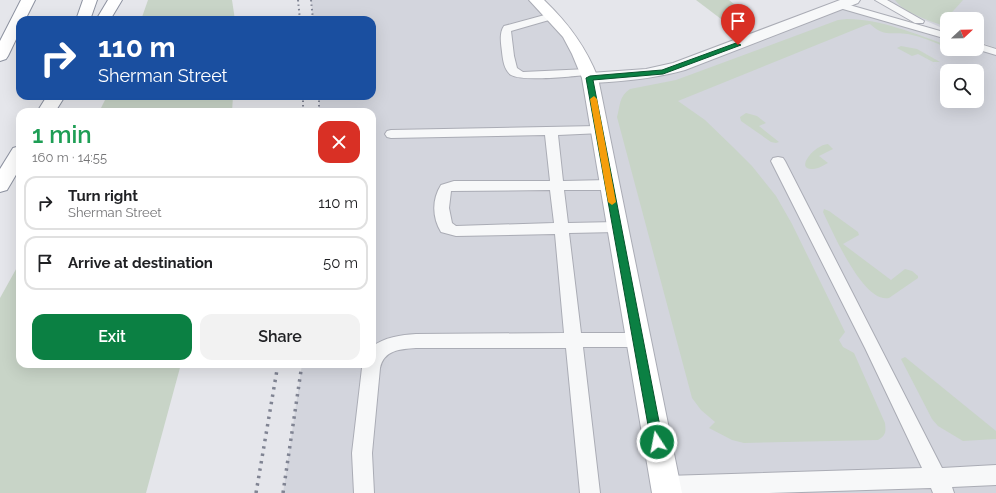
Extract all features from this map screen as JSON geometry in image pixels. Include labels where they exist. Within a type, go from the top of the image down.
[{"type":"main road","points":[[20,16],[28,0]]},
{"type":"main road","points":[[85,16],[90,0]]},
{"type":"main road","points":[[105,16],[115,0]]},
{"type":"main road","points":[[536,0],[573,40],[581,53],[589,75],[666,490]]},
{"type":"main road","points":[[0,56],[16,24]]},
{"type":"main road","points":[[0,185],[16,159]]},
{"type":"street","points":[[589,75],[656,72],[679,67],[846,3]]},
{"type":"lane","points":[[880,0],[940,32]]},
{"type":"lane","points":[[846,3],[858,10],[940,33]]},
{"type":"lane","points":[[552,16],[508,28],[506,31],[512,70],[516,73],[524,74],[589,75]]},
{"type":"lane","points":[[984,48],[996,52]]},
{"type":"lane","points":[[391,134],[598,130]]},
{"type":"lane","points":[[551,131],[575,341],[590,493]]},
{"type":"lane","points":[[778,160],[940,485]]},
{"type":"lane","points":[[609,184],[454,186],[446,188],[442,195],[442,220],[446,228],[456,231],[617,227]]},
{"type":"lane","points":[[376,355],[383,348],[398,342],[638,340]]},
{"type":"lane","points":[[364,493],[362,453],[371,368]]},
{"type":"lane","points":[[666,490],[940,485],[996,474]]},
{"type":"shaded area","points":[[311,0],[536,0],[545,8],[590,78],[643,74],[839,5],[940,34],[940,56],[984,56],[984,50],[996,52],[996,493],[283,493],[301,368],[376,368],[376,108],[319,108],[319,100],[376,100],[376,16],[313,16]]},
{"type":"shaded area","points":[[889,0],[996,0],[996,48],[984,44],[984,12],[940,12],[940,27],[910,14]]},
{"type":"green space","points":[[148,0],[232,0],[234,16],[142,16]]},
{"type":"green space","points":[[696,0],[729,0],[749,16],[725,22]]},
{"type":"green space","points":[[895,0],[963,0],[952,12],[940,12],[940,25],[926,20],[899,5]]},
{"type":"green space","points":[[838,20],[860,20],[885,24],[940,43],[940,45],[913,35],[902,33],[884,33],[870,24],[678,101],[705,120],[733,147],[752,166],[776,196],[792,224],[845,332],[839,340],[843,347],[854,353],[885,423],[885,433],[878,440],[744,443],[732,440],[709,428],[715,422],[701,410],[692,398],[617,117],[620,102],[626,92],[630,89],[676,80]]},
{"type":"green space","points":[[901,46],[917,49],[940,62],[933,62],[918,54],[912,56],[897,48]]},
{"type":"green space","points":[[105,100],[233,100],[232,108],[101,108]]},
{"type":"green space","points":[[746,113],[757,116],[766,123],[759,126],[779,142],[771,142],[741,121],[740,117]]},
{"type":"green space","points":[[828,144],[833,149],[819,156],[828,163],[813,169],[805,166],[808,157],[817,148]]},
{"type":"green space","points":[[824,209],[858,232],[859,235],[843,244],[891,280],[905,269],[912,271],[918,276],[918,278],[889,298],[879,297],[869,290],[859,278],[841,249],[823,212]]},
{"type":"green space","points":[[16,269],[16,368],[180,368],[146,493],[0,493],[0,298]]},
{"type":"green space","points":[[905,357],[996,431],[996,439],[963,441],[938,426],[932,419],[901,359]]},
{"type":"railway","points":[[298,0],[300,16]]},
{"type":"railway","points":[[311,0],[313,16]]},
{"type":"railway","points":[[303,100],[303,108]]},
{"type":"railway","points":[[319,100],[319,108]]},
{"type":"railway","points":[[256,493],[277,368]]},
{"type":"railway","points":[[283,493],[301,368]]},
{"type":"slow traffic","points":[[594,99],[598,130],[612,202]]},
{"type":"route","points":[[657,442],[590,78],[663,72],[738,45]]}]
